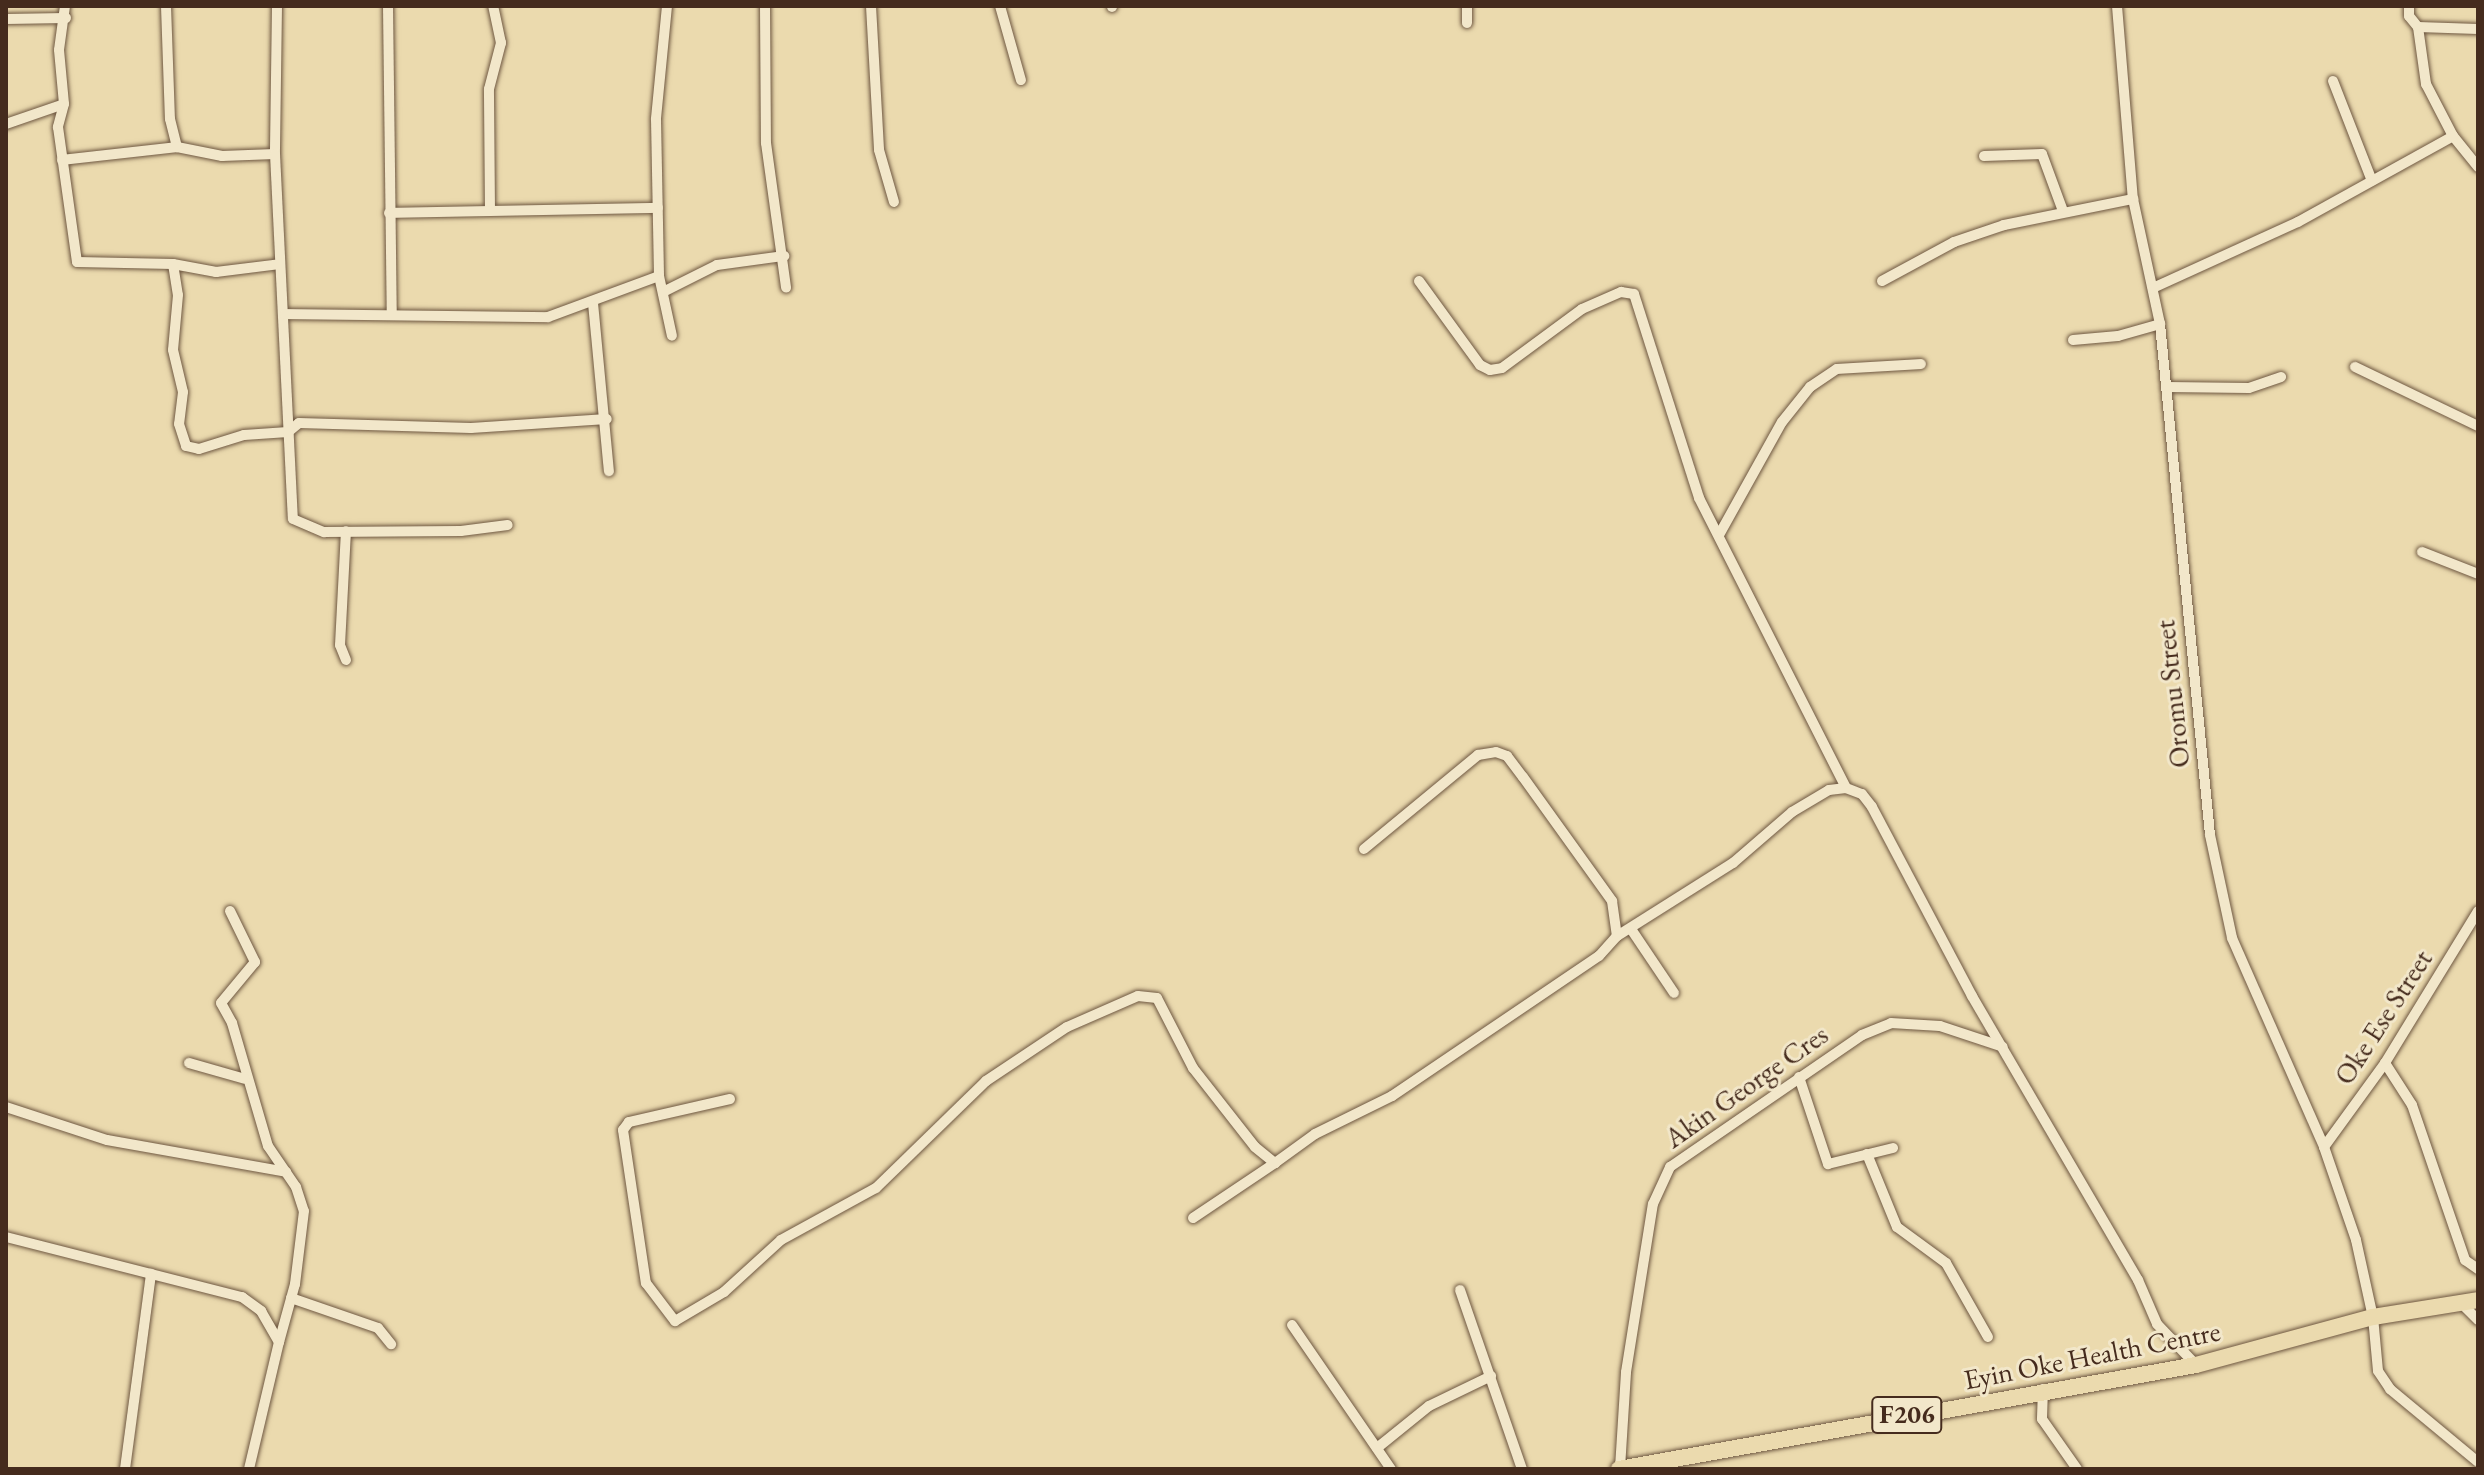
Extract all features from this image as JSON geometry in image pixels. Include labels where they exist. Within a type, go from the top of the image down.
[{"type":"main road","name":"Eyin Oke Health Centre","points":[[1620,1469],[2043,1389],[2196,1365],[2373,1317],[2470,1302]]},
{"type":"street","points":[[166,6],[170,119],[177,147]]},
{"type":"street","points":[[277,6],[275,154],[293,519],[310,530],[461,531],[508,525]]},
{"type":"street","points":[[388,6],[392,315]]},
{"type":"street","points":[[490,211],[489,89],[501,43],[493,6]]},
{"type":"street","points":[[667,6],[657,68],[659,276],[672,336]]},
{"type":"street","points":[[765,6],[766,143],[786,288]]},
{"type":"street","points":[[871,6],[879,150],[894,202]]},
{"type":"street","points":[[1000,6],[1021,80]]},
{"type":"street","points":[[1467,6],[1467,23]]},
{"type":"street","points":[[2409,6],[2409,16],[2418,27],[2426,84],[2453,136],[2478,167]]},
{"type":"street","name":"Oromu Street","points":[[2117,10],[2124,40],[2133,199],[2160,324],[2210,835],[2222,893],[2253,994],[2324,1147],[2356,1240],[2373,1317],[2378,1371],[2390,1389],[2478,1462]]},
{"type":"street","points":[[6,19],[65,12],[59,50],[64,104],[58,127],[77,262],[173,264],[216,272],[280,264]]},
{"type":"street","points":[[2418,27],[2478,29]]},
{"type":"street","points":[[2333,81],[2372,181]]},
{"type":"street","points":[[6,124],[64,104]]},
{"type":"street","points":[[2153,288],[2298,222],[2453,136]]},
{"type":"street","points":[[62,160],[177,147],[222,156],[275,154]]},
{"type":"street","points":[[1984,156],[2042,154],[2063,211]]},
{"type":"street","points":[[1882,281],[1954,242],[2063,211],[2133,199]]},
{"type":"street","points":[[389,213],[658,208]]},
{"type":"street","points":[[663,292],[717,265],[784,256]]},
{"type":"street","points":[[173,264],[178,295],[173,350],[183,392],[180,439],[199,449],[244,435],[288,432],[299,423],[471,428],[607,419]]},
{"type":"street","points":[[285,314],[548,317],[593,303],[605,293],[659,276]]},
{"type":"street","points":[[1419,281],[1480,365],[1490,370],[1502,368],[1582,309],[1621,292],[1634,294],[1699,498],[1846,788]]},
{"type":"street","points":[[593,303],[607,419],[609,471]]},
{"type":"street","points":[[2073,340],[2118,336],[2160,324]]},
{"type":"street","points":[[1719,535],[1782,422],[1810,387],[1837,369],[1921,364]]},
{"type":"street","points":[[2355,367],[2478,426]]},
{"type":"street","points":[[2167,387],[2249,388],[2281,377]]},
{"type":"street","points":[[346,531],[340,645],[346,660]]},
{"type":"street","points":[[2422,552],[2478,574]]},
{"type":"street","points":[[1364,849],[1478,755],[1496,752],[1507,756],[1612,901],[1617,936]]},
{"type":"street","points":[[1193,1218],[1228,1199],[1315,1134],[1392,1096],[1599,956],[1617,936],[1733,863],[1792,812],[1829,790],[1846,788],[1862,794],[1872,807],[2003,1047],[2138,1280],[2157,1324],[2196,1365]]},
{"type":"street","points":[[230,911],[255,962],[221,1003],[232,1023],[245,1079],[268,1146],[286,1172],[304,1211],[291,1298],[249,1469]]},
{"type":"street","name":"Oke Ese Street","points":[[2324,1147],[2385,1063],[2478,911]]},
{"type":"street","points":[[1631,929],[1674,993]]},
{"type":"street","points":[[730,1099],[629,1122],[623,1130],[646,1283],[675,1321],[724,1292],[781,1240],[876,1188],[958,1105],[1023,1054],[1067,1027],[1138,996],[1157,998],[1193,1068],[1255,1147],[1275,1163]]},
{"type":"street","name":"Akin George Cres","points":[[1620,1469],[1626,1372],[1660,1186],[1677,1159],[1862,1035],[1891,1023],[1928,1024],[2003,1047]]},
{"type":"street","points":[[189,1063],[245,1079]]},
{"type":"street","points":[[2385,1063],[2412,1105],[2465,1260],[2478,1269]]},
{"type":"street","points":[[1799,1077],[1828,1164],[1893,1148]]},
{"type":"street","points":[[6,1107],[107,1140],[286,1172]]},
{"type":"street","points":[[1867,1154],[1897,1227],[1946,1263],[1988,1337]]},
{"type":"street","points":[[6,1237],[242,1297],[273,1324],[279,1342]]},
{"type":"street","points":[[125,1469],[151,1274]]},
{"type":"street","points":[[1460,1290],[1522,1469]]},
{"type":"street","points":[[291,1298],[378,1328],[391,1344]]},
{"type":"street","points":[[2470,1302],[2478,1320]]},
{"type":"street","points":[[1292,1325],[1340,1402],[1391,1469]]},
{"type":"street","points":[[1377,1448],[1429,1406],[1491,1376]]},
{"type":"street","points":[[2043,1389],[2042,1419],[2077,1469]]}]
